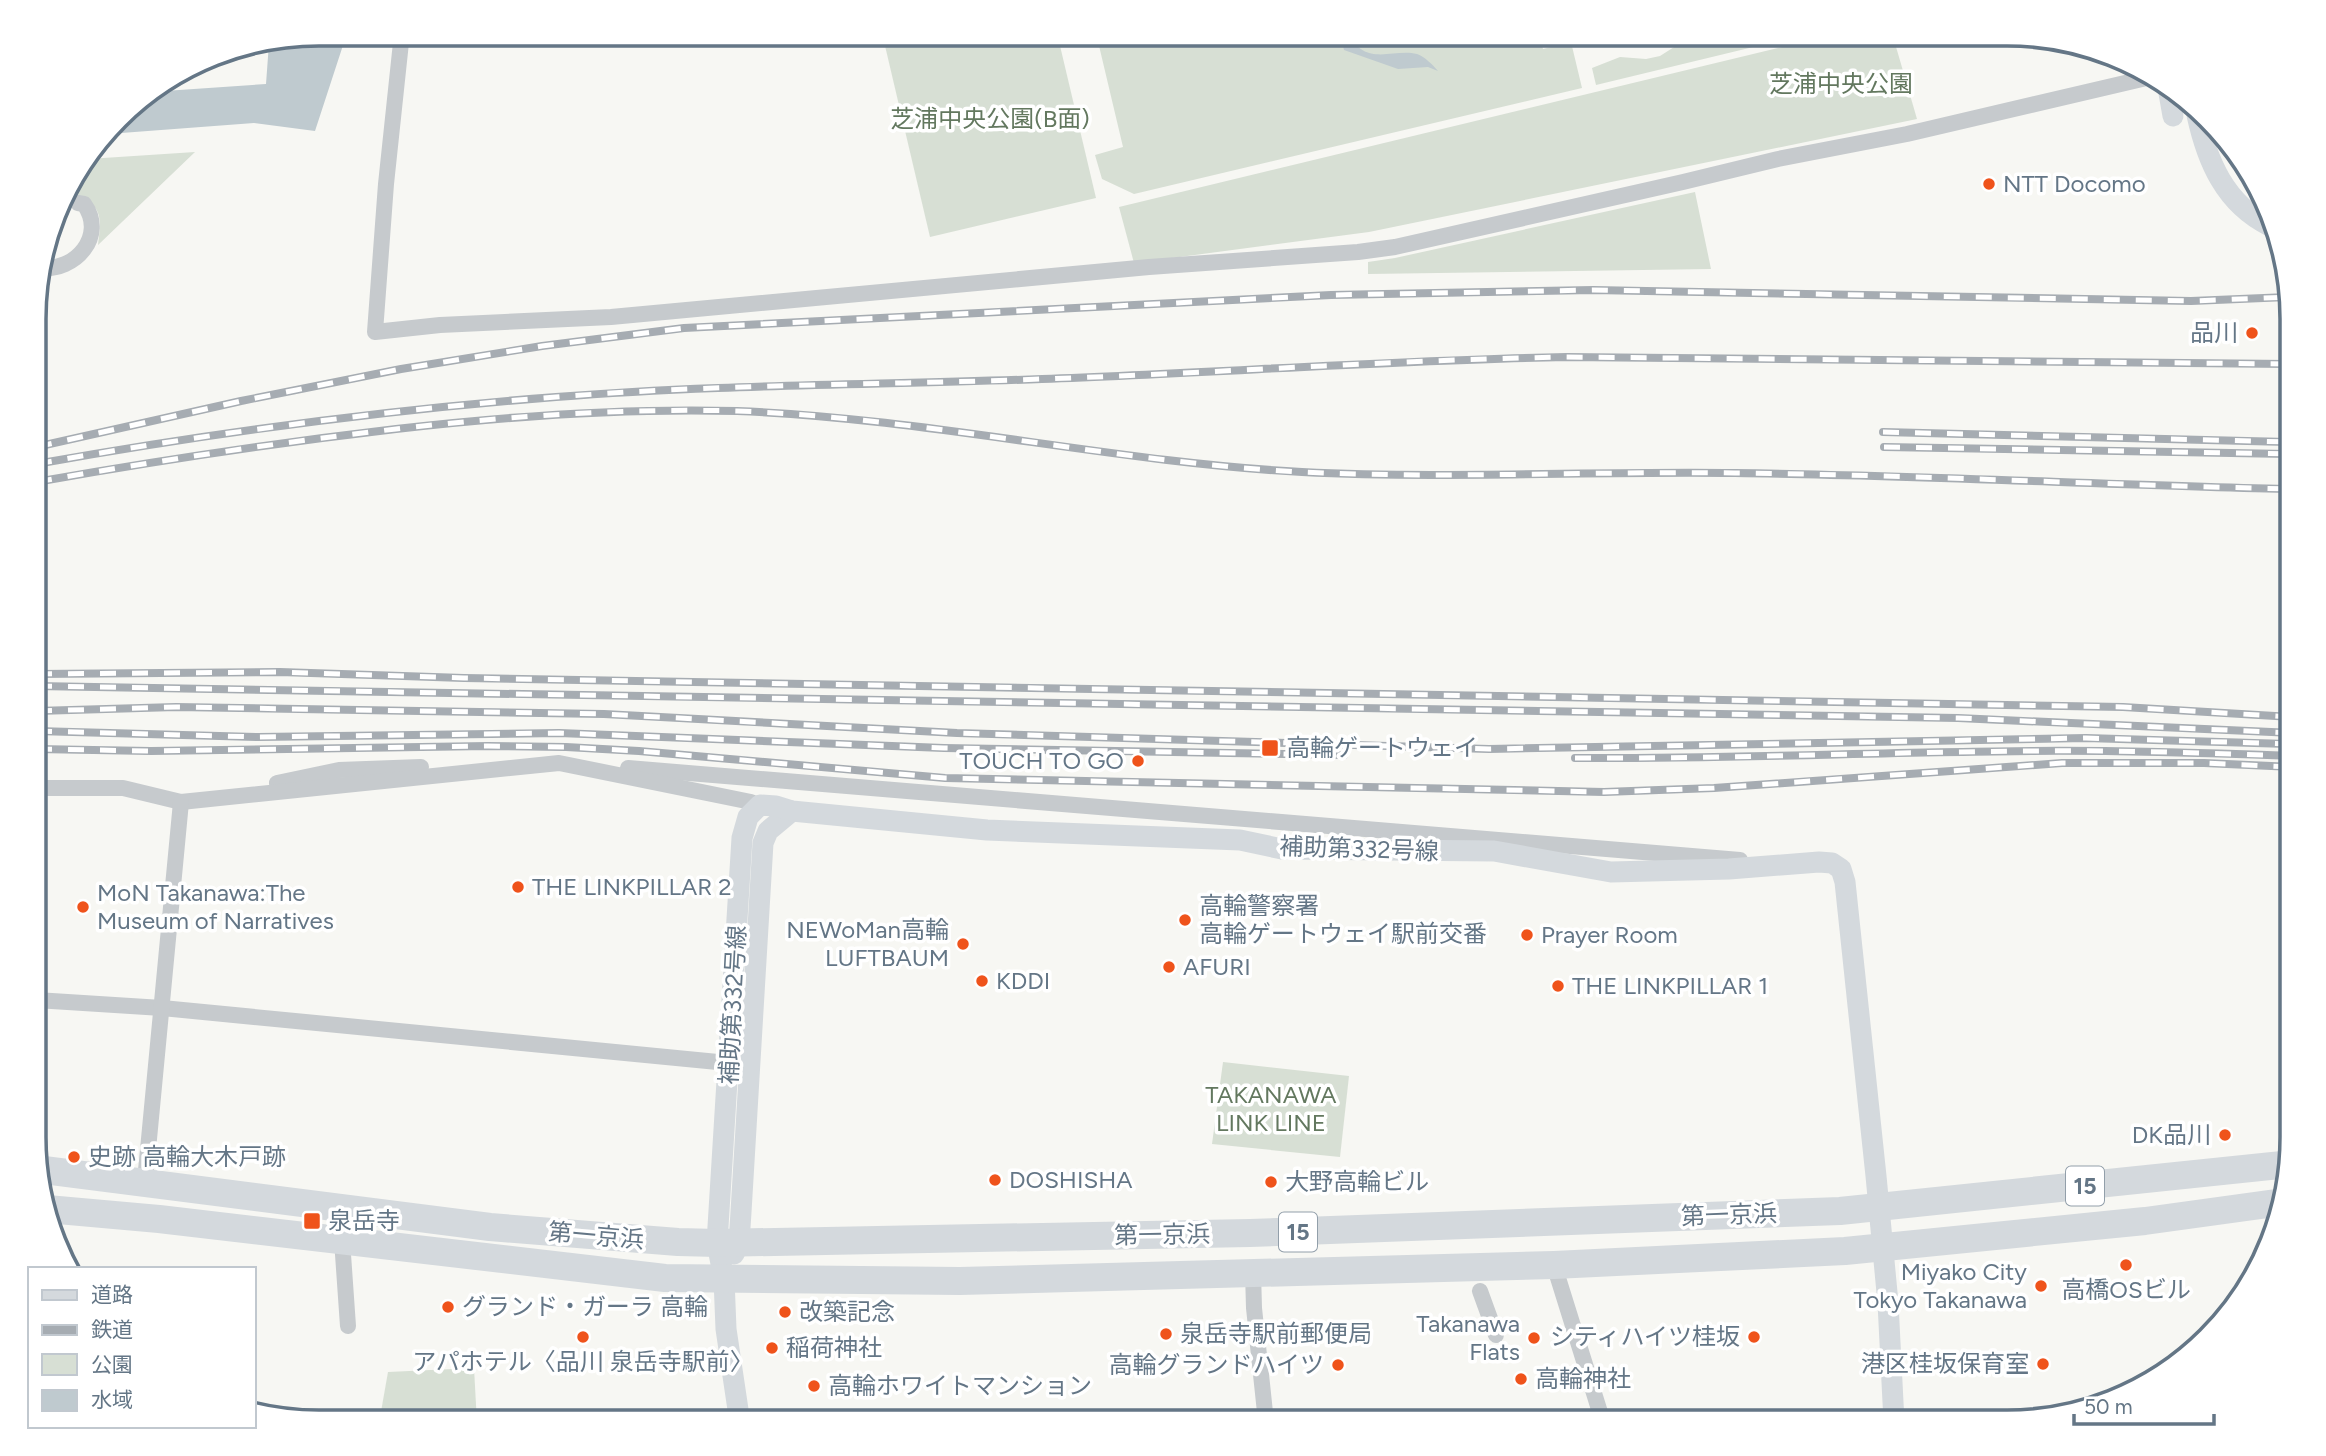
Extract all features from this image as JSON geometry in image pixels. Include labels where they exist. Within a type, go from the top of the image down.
[{"type":"highway","name":"第一京浜","points":[[48,1169],[490,1227],[678,1242],[728,1243],[1250,1233],[1761,1214],[1879,1208],[2279,1165]]},
{"type":"highway","name":"第一京浜","points":[[56,1210],[665,1278],[960,1281],[1554,1265],[1883,1248],[2145,1221],[2272,1204]]},
{"type":"highway","points":[[1761,1214],[1763,1255]]},
{"type":"street","points":[[401,46],[386,184],[375,332],[452,324],[611,317],[1395,247],[2139,80]]},
{"type":"street","points":[[2170,99],[2173,116]]},
{"type":"street","points":[[2199,123],[2210,163],[2218,179],[2240,205],[2262,221]]},
{"type":"street","points":[[50,269],[62,267],[90,243],[94,226],[91,213],[84,204],[78,202]]},
{"type":"street","points":[[559,763],[751,802],[724,1279],[726,1329],[738,1410]]},
{"type":"street","points":[[46,788],[124,788],[181,802],[339,770],[559,763],[1841,869],[1845,882],[1883,1248],[1893,1410]]},
{"type":"street","points":[[145,1181],[181,802]]},
{"type":"street","name":"補助第332号線","points":[[728,1243],[742,838],[748,817],[760,805],[792,811],[987,830],[1240,840],[1282,849],[1494,851],[1611,872],[1729,869],[1819,862],[1832,863],[1841,869]]},
{"type":"street","points":[[46,1001],[162,1009],[728,1063],[728,1243]]},
{"type":"street","points":[[342,1240],[348,1326]]},
{"type":"street","points":[[1554,1265],[1599,1410]]},
{"type":"street","points":[[1253,1272],[1265,1410]]},
{"type":"street","points":[[1480,1291],[1496,1335]]},
{"type":"green space","name":"芝浦中央公園(B面)","points":[[885,46],[1060,46],[1096,198],[930,237]]},
{"type":"green space","points":[[1099,46],[1542,46],[1543,49],[1572,46],[1582,88],[1134,194],[1102,179],[1095,155],[1123,147]]},
{"type":"green space","points":[[1676,46],[1757,46],[1596,85],[1592,68],[1620,57],[1646,59],[1660,56]]},
{"type":"green space","name":"芝浦中央公園","points":[[1786,46],[1896,46],[1917,119],[1369,232],[1134,263],[1119,207]]},
{"type":"green space","points":[[195,152],[98,245],[100,222],[97,210],[78,198],[77,192],[98,158]]},
{"type":"green space","points":[[1695,192],[1711,269],[1368,274],[1368,262]]},
{"type":"green space","name":"TAKANAWA LINK LINE","points":[[1223,1062],[1349,1076],[1340,1157],[1212,1144]]},
{"type":"green space","points":[[474,1368],[476,1410],[381,1410],[388,1372]]},
{"type":"water","points":[[301,46],[343,46],[315,131],[254,123],[117,133],[138,113],[169,91],[266,84],[268,50]]},
{"type":"water","points":[[1343,46],[1358,46],[1371,53],[1417,54],[1438,71],[1428,67],[1398,69],[1344,50]]},
{"type":"railway","points":[[46,445],[401,369],[542,346],[684,328],[1331,295],[1593,290],[2191,301],[2280,297]]},
{"type":"railway","points":[[46,462],[229,433],[360,416],[491,402],[678,390],[1042,379],[1566,357],[2280,364]]},
{"type":"railway","points":[[46,480],[215,453],[396,429],[566,414],[694,410],[808,415],[879,422],[1161,459],[1302,472],[1410,475],[1805,474],[2280,489]]},
{"type":"railway","points":[[1883,432],[2280,442]]},
{"type":"railway","points":[[1884,447],[2280,454]]},
{"type":"railway","points":[[46,674],[280,672],[464,678],[2123,707],[2280,716]]},
{"type":"railway","points":[[46,686],[1958,718],[2280,732]]},
{"type":"railway","points":[[46,711],[176,707],[604,714],[957,733],[1489,749],[2086,738],[2280,744]]},
{"type":"railway","points":[[46,731],[258,737],[559,733],[944,748],[1344,755]]},
{"type":"railway","points":[[46,749],[151,751],[566,747],[945,778],[1604,792],[1714,788],[2062,763],[2204,763],[2280,766]]},
{"type":"railway","points":[[1575,758],[2065,751],[2280,756]]},
{"type":"place","name":"NTT Docomo","points":[[1989,184]]},
{"type":"place","name":"品川","points":[[2252,333]]},
{"type":"place","name":"高輪ゲートウェイ","points":[[1270,748]]},
{"type":"place","name":"TOUCH TO GO","points":[[1138,761]]},
{"type":"place","name":"THE LINKPILLAR 2","points":[[518,887]]},
{"type":"place","name":"MoN Takanawa:The Museum of Narratives","points":[[83,907]]},
{"type":"place","name":"高輪警察署 高輪ゲートウェイ駅前交番","points":[[1185,920]]},
{"type":"place","name":"Prayer Room","points":[[1527,935]]},
{"type":"place","name":"NEWoMan高輪 LUFTBAUM","points":[[963,944]]},
{"type":"place","name":"AFURI","points":[[1169,967]]},
{"type":"place","name":"KDDI","points":[[982,981]]},
{"type":"place","name":"THE LINKPILLAR 1","points":[[1558,986]]},
{"type":"place","name":"DK品川","points":[[2225,1135]]},
{"type":"place","name":"史跡 高輪大木戸跡","points":[[74,1157]]},
{"type":"place","name":"DOSHISHA","points":[[995,1180]]},
{"type":"place","name":"大野高輪ビル","points":[[1271,1182]]},
{"type":"place","name":"泉岳寺","points":[[312,1221]]},
{"type":"place","name":"高橋OSビル","points":[[2126,1265]]},
{"type":"place","name":"Miyako City Tokyo Takanawa","points":[[2041,1286]]},
{"type":"place","name":"グランド・ガーラ 高輪","points":[[448,1307]]},
{"type":"place","name":"改築記念","points":[[785,1312]]},
{"type":"place","name":"泉岳寺駅前郵便局","points":[[1166,1334]]},
{"type":"place","name":"アパホテル〈品川 泉岳寺駅前〉","points":[[583,1337]]},
{"type":"place","name":"シティハイツ桂坂","points":[[1754,1337]]},
{"type":"place","name":"Takanawa Flats","points":[[1534,1338]]},
{"type":"place","name":"稲荷神社","points":[[772,1348]]},
{"type":"place","name":"港区桂坂保育室","points":[[2043,1364]]},
{"type":"place","name":"高輪グランドハイツ","points":[[1338,1365]]},
{"type":"place","name":"高輪神社","points":[[1521,1379]]},
{"type":"place","name":"高輪ホワイトマンション","points":[[814,1386]]}]
